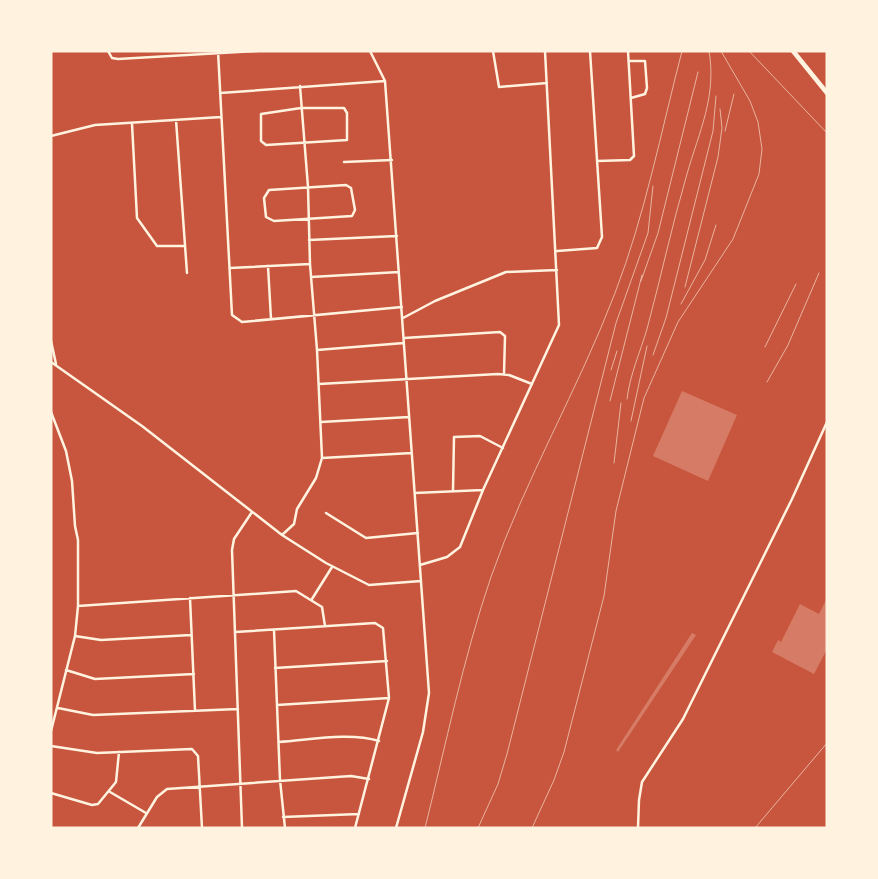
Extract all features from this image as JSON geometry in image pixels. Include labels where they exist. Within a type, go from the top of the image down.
[{"type":"highway","points":[[793,51],[827,93]]},
{"type":"street","points":[[108,51],[112,58],[118,59],[257,51]]},
{"type":"street","points":[[370,51],[385,81],[429,702],[423,732],[396,828]]},
{"type":"street","points":[[493,51],[499,87],[547,83]]},
{"type":"street","points":[[420,565],[447,557],[458,551],[483,490],[559,325],[557,251],[545,51]]},
{"type":"street","points":[[557,251],[596,248],[600,245],[602,237],[590,51]]},
{"type":"street","points":[[597,161],[630,160],[634,156],[628,51]]},
{"type":"street","points":[[218,52],[232,315],[242,322],[402,307]]},
{"type":"street","points":[[629,60],[645,61],[647,88],[645,94],[631,98]]},
{"type":"street","points":[[220,93],[385,81]]},
{"type":"street","points":[[282,536],[294,524],[297,509],[316,478],[322,458],[317,350],[310,264],[310,219],[300,86]]},
{"type":"street","points":[[301,108],[344,108],[347,113],[348,135],[346,141],[305,143],[266,145],[260,139],[261,114],[301,108]]},
{"type":"street","points":[[51,136],[86,126],[221,116]]},
{"type":"street","points":[[176,120],[183,246],[187,273]]},
{"type":"street","points":[[132,123],[136,218],[157,246],[183,246]]},
{"type":"street","points":[[344,162],[392,160]]},
{"type":"street","points":[[348,185],[351,188],[355,210],[352,216],[310,219],[269,220],[266,217],[264,198],[266,192],[348,185]]},
{"type":"street","points":[[309,240],[397,236]]},
{"type":"street","points":[[230,268],[310,264]]},
{"type":"street","points":[[268,266],[271,319]]},
{"type":"street","points":[[403,318],[435,301],[506,272],[557,270]]},
{"type":"street","points":[[311,277],[399,272]]},
{"type":"street","points":[[404,338],[500,332],[505,336],[504,374]]},
{"type":"street","points":[[51,341],[56,365]]},
{"type":"street","points":[[317,350],[404,343]]},
{"type":"street","points":[[51,362],[142,426],[282,536],[332,566],[369,584],[421,581]]},
{"type":"street","points":[[319,384],[504,374],[532,384]]},
{"type":"street","points":[[51,412],[66,451],[72,481],[75,526],[78,540],[78,606],[75,636],[51,731]]},
{"type":"street","points":[[320,422],[410,417]]},
{"type":"street","points":[[638,828],[638,800],[642,782],[683,719],[792,499],[827,422]]},
{"type":"street","points":[[453,490],[454,437],[480,436],[503,448]]},
{"type":"street","points":[[322,458],[412,453]]},
{"type":"street","points":[[415,493],[483,490]]},
{"type":"street","points":[[242,828],[233,594],[233,543],[252,512]]},
{"type":"street","points":[[326,513],[366,538],[418,533]]},
{"type":"street","points":[[312,599],[332,566]]},
{"type":"street","points":[[78,606],[296,590],[312,599],[324,610],[325,626]]},
{"type":"street","points":[[190,598],[195,710]]},
{"type":"street","points":[[235,632],[378,624],[385,632],[389,698],[379,741],[354,828]]},
{"type":"street","points":[[274,629],[282,818],[285,828]]},
{"type":"street","points":[[75,636],[101,640],[191,635]]},
{"type":"street","points":[[275,668],[387,661]]},
{"type":"street","points":[[66,670],[95,679],[194,674]]},
{"type":"street","points":[[277,705],[389,698]]},
{"type":"street","points":[[57,708],[93,716],[238,709]]},
{"type":"street","points":[[278,742],[343,738],[366,738],[379,741]]},
{"type":"street","points":[[51,746],[85,753],[192,749],[198,756],[202,828]]},
{"type":"street","points":[[51,793],[96,805],[110,792],[117,778],[119,752]]},
{"type":"street","points":[[138,828],[146,813],[164,790],[280,780],[351,776],[369,778]]},
{"type":"street","points":[[110,792],[146,813]]},
{"type":"street","points":[[282,818],[359,814]]},
{"type":"building","points":[[682,391],[737,415],[708,481],[653,456]]},
{"type":"building","points":[[827,598],[827,649],[814,674],[772,652],[778,640],[781,642],[800,604],[819,614]]},
{"type":"building","points":[[692,633],[696,635],[618,752],[616,750]]},
{"type":"railway","points":[[425,828],[463,670],[491,577],[535,470],[585,365],[626,264],[644,204],[682,51]]},
{"type":"railway","points":[[627,399],[682,193],[706,114],[711,83],[709,51]]},
{"type":"railway","points":[[532,828],[554,780],[564,752],[604,596],[616,511],[644,398],[678,322],[733,239],[759,174],[762,149],[758,122],[750,101],[721,51]]},
{"type":"railway","points":[[749,51],[827,133]]},
{"type":"railway","points":[[641,281],[658,233],[698,72]]},
{"type":"railway","points":[[725,131],[734,94]]},
{"type":"railway","points":[[653,355],[666,318],[713,131],[716,96]]},
{"type":"railway","points":[[685,287],[718,157],[722,128],[720,109]]},
{"type":"railway","points":[[478,828],[498,784],[507,754],[616,323],[648,233],[653,186]]},
{"type":"railway","points":[[681,304],[705,260],[716,225]]},
{"type":"railway","points":[[767,382],[788,345],[819,273]]},
{"type":"railway","points":[[610,401],[642,275]]},
{"type":"railway","points":[[765,347],[796,284]]},
{"type":"railway","points":[[631,421],[647,346]]},
{"type":"railway","points":[[611,370],[617,351]]},
{"type":"railway","points":[[614,463],[621,403]]},
{"type":"railway","points":[[755,828],[827,743]]}]
